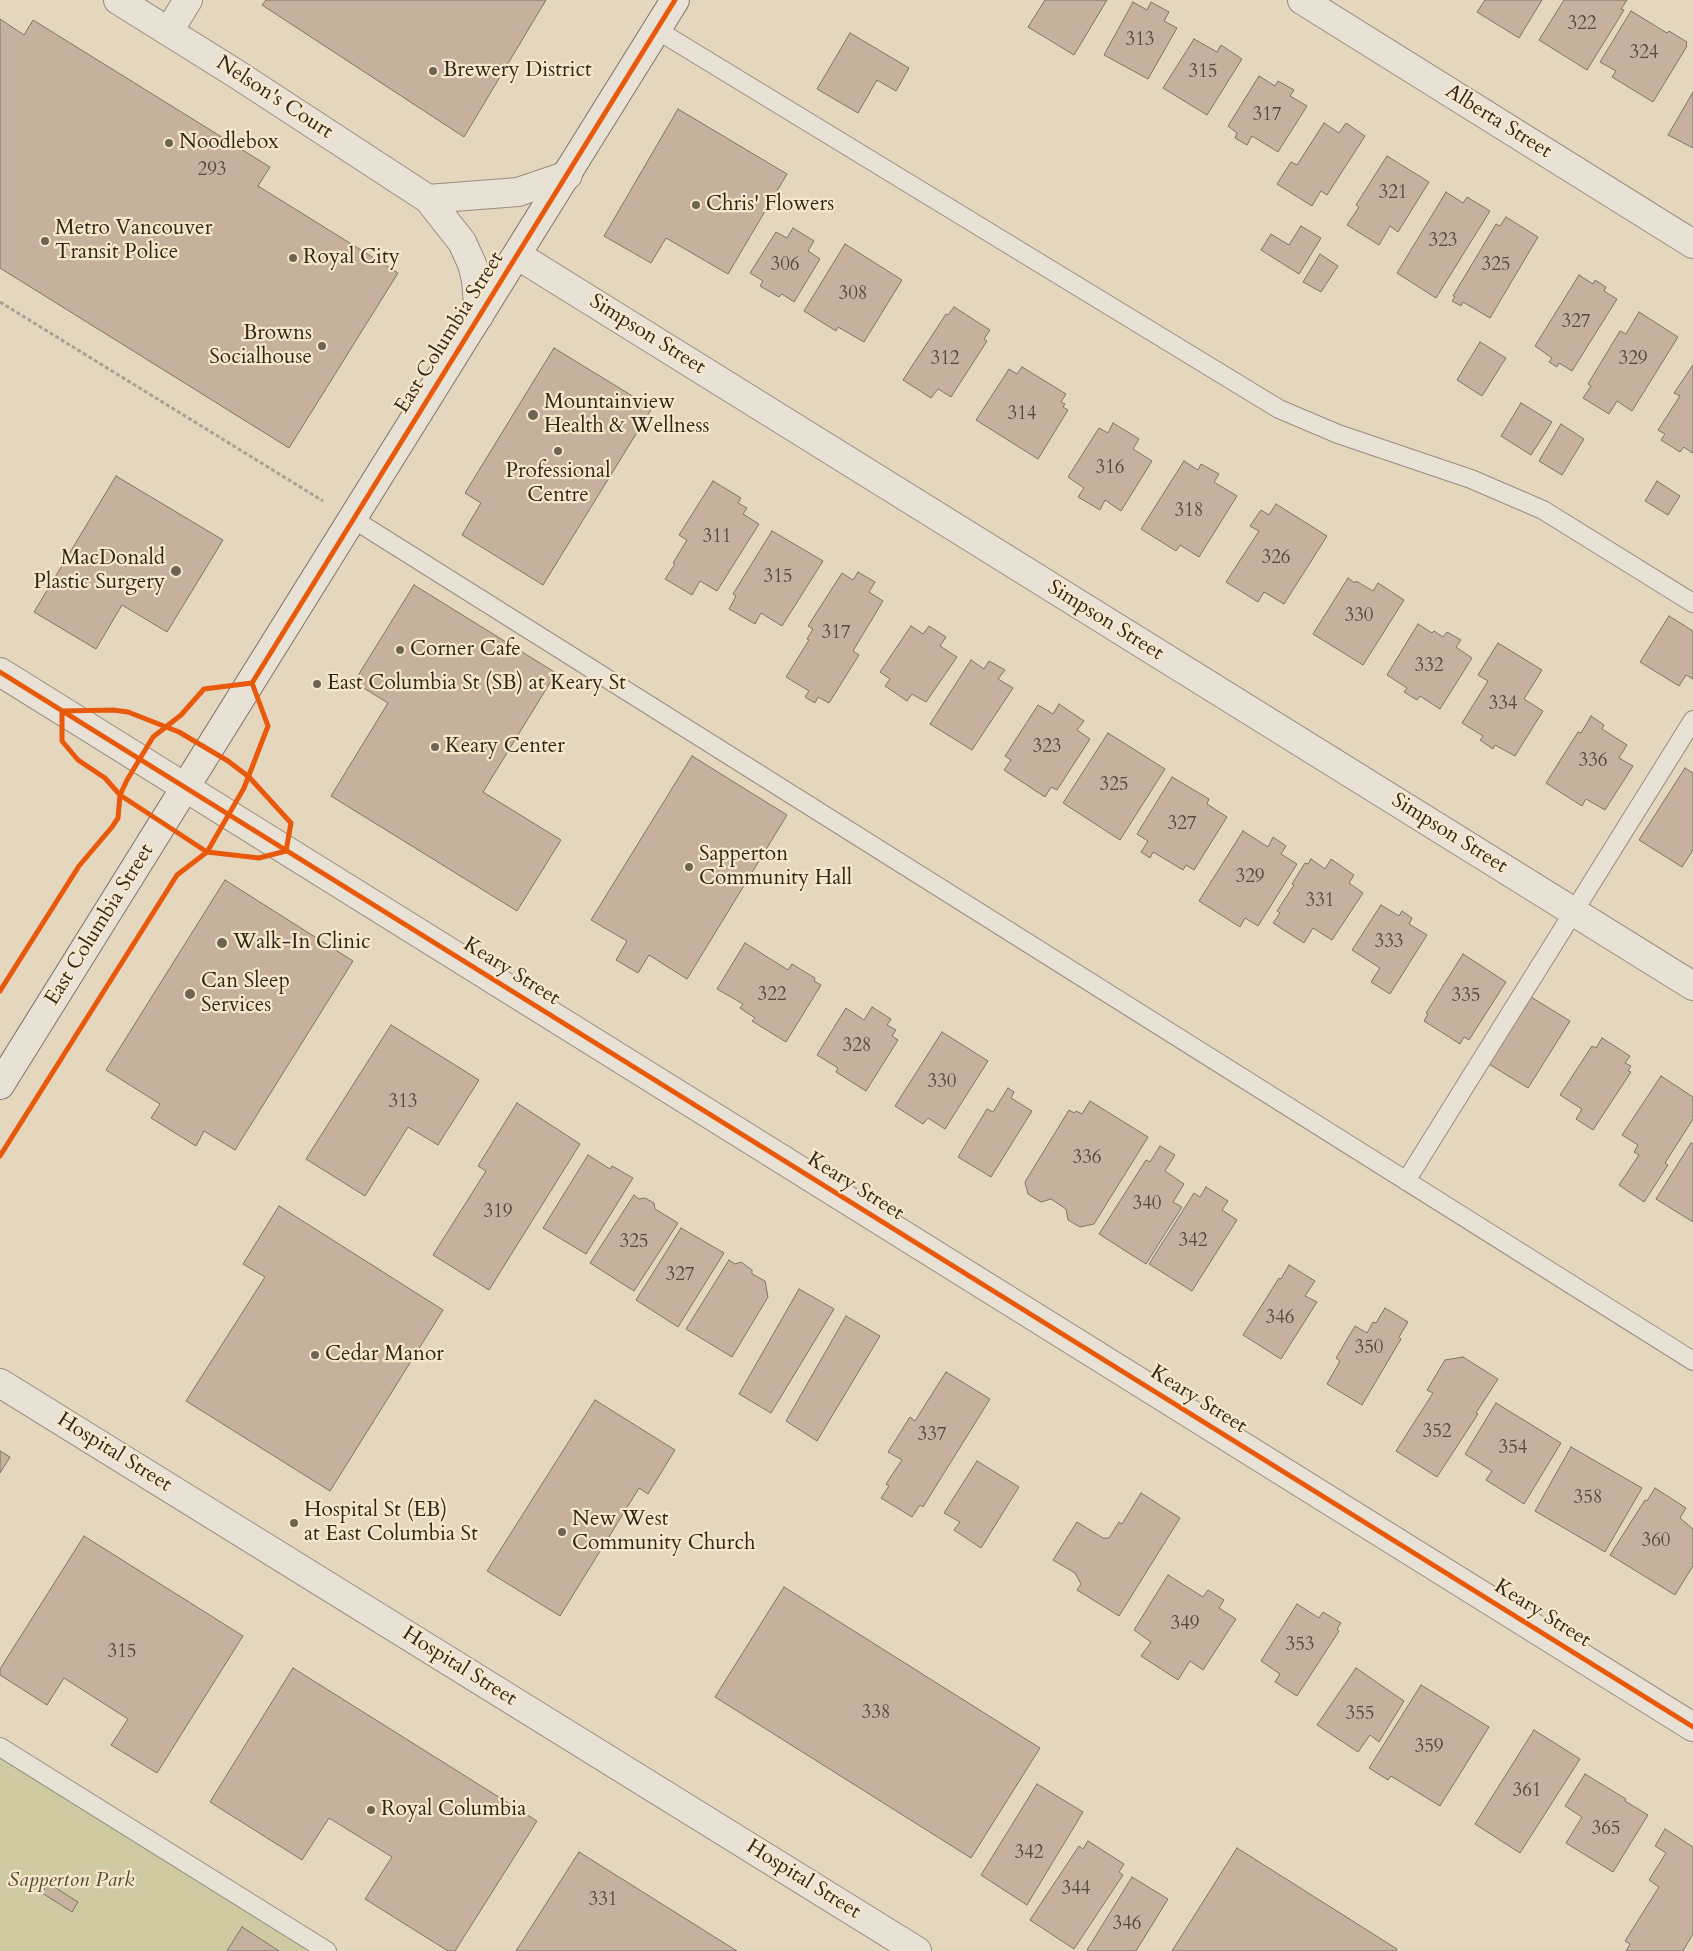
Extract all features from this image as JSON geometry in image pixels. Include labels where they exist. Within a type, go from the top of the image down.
[{"type":"street","name":"Nelson's Court","points":[[118,0],[428,199],[462,242],[472,264],[476,280],[479,316]]},
{"type":"street","points":[[169,32],[188,0]]},
{"type":"street","name":"East Columbia Street","points":[[0,1085],[676,0]]},
{"type":"street","name":"Alberta Street","points":[[1302,0],[1693,244]]},
{"type":"street","points":[[428,199],[518,192],[568,175]]},
{"type":"street","name":"Simpson Street","points":[[517,255],[1693,986]]},
{"type":"street","name":"Keary Street","points":[[0,672],[1693,1727]]},
{"type":"street","name":"Hospital Street","points":[[0,1383],[917,1951]]},
{"type":"lane","points":[[657,30],[1279,409],[1338,434],[1471,479],[1543,510],[1693,603]]},
{"type":"lane","points":[[353,519],[1693,1361]]},
{"type":"lane","points":[[1406,1181],[1693,720]]},
{"type":"lane","points":[[0,1747],[327,1951]]},
{"type":"path","points":[[0,302],[353,519]]},
{"type":"green space","name":"Sapperton Park","points":[[0,1751],[311,1951],[0,1951]]},
{"type":"building","name":"Brewery District","points":[[266,0],[546,0],[464,137],[262,5]]},
{"type":"building","points":[[1045,0],[1107,0],[1074,55],[1028,27]]},
{"type":"building","points":[[1485,0],[1542,0],[1519,38],[1477,12]]},
{"type":"building","points":[[1564,0],[1627,0],[1621,9],[1624,10],[1587,70],[1539,40]]},
{"type":"building","points":[[1133,2],[1147,10],[1151,2],[1169,12],[1164,21],[1177,28],[1148,79],[1104,55]]},
{"type":"building","points":[[1631,11],[1667,33],[1669,31],[1687,42],[1687,46],[1653,102],[1612,77],[1616,71],[1600,62]]},
{"type":"building","points":[[0,19],[24,35],[33,20],[270,167],[258,186],[398,273],[289,448],[0,268]]},
{"type":"building","points":[[850,33],[909,68],[896,91],[877,80],[858,113],[817,89]]},
{"type":"building","points":[[1194,39],[1217,52],[1221,45],[1242,59],[1207,115],[1163,88]]},
{"type":"building","points":[[1259,76],[1275,86],[1278,81],[1294,90],[1290,96],[1307,106],[1278,152],[1252,136],[1247,145],[1235,138],[1237,133],[1228,126]]},
{"type":"building","points":[[1693,92],[1693,148],[1668,135]]},
{"type":"building","name":"Chris' Flowers","points":[[678,109],[787,174],[728,274],[666,238],[651,263],[604,236]]},
{"type":"building","points":[[1324,123],[1339,133],[1346,123],[1365,136],[1327,195],[1321,191],[1312,206],[1277,184],[1291,162],[1297,165]]},
{"type":"building","points":[[1387,156],[1429,182],[1398,232],[1390,226],[1379,245],[1347,225],[1359,207],[1356,205]]},
{"type":"building","points":[[1446,192],[1463,203],[1467,197],[1490,211],[1436,298],[1397,273]]},
{"type":"building","points":[[1506,217],[1538,237],[1490,318],[1463,302],[1461,306],[1452,301],[1455,297],[1453,296],[1496,224],[1500,226]]},
{"type":"building","points":[[1301,226],[1321,238],[1299,274],[1261,250],[1271,234],[1289,245]]},
{"type":"building","points":[[793,228],[814,241],[808,251],[820,259],[794,302],[782,294],[779,297],[760,286],[763,281],[750,273],[776,232],[787,238]]},
{"type":"building","points":[[845,244],[902,280],[864,342],[838,327],[836,331],[804,311]]},
{"type":"building","points":[[1320,254],[1338,266],[1321,292],[1303,282]]},
{"type":"building","points":[[1579,275],[1593,284],[1595,280],[1606,287],[1604,291],[1617,299],[1572,371],[1559,363],[1557,367],[1549,362],[1552,358],[1535,346]]},
{"type":"building","points":[[954,307],[990,330],[984,339],[987,341],[951,397],[938,389],[931,398],[903,380],[946,314],[948,315]]},
{"type":"building","points":[[1639,312],[1678,337],[1632,411],[1617,401],[1609,414],[1583,398],[1591,386],[1588,384],[1620,331],[1626,334]]},
{"type":"building","points":[[1480,342],[1506,358],[1482,396],[1457,380]]},
{"type":"building","name":"Professional Centre","points":[[554,348],[652,408],[543,585],[462,535],[481,503],[465,493]]},
{"type":"building","points":[[1693,365],[1692,453],[1684,447],[1680,452],[1661,440],[1665,434],[1658,430],[1680,396],[1674,393]]},
{"type":"building","points":[[1022,367],[1066,394],[1061,402],[1065,404],[1063,407],[1068,410],[1038,459],[976,420],[1009,369],[1017,374]]},
{"type":"building","points":[[1521,403],[1552,422],[1531,455],[1501,436]]},
{"type":"building","points":[[1113,423],[1139,439],[1133,449],[1152,461],[1121,511],[1105,500],[1100,510],[1078,497],[1084,488],[1068,477],[1099,428],[1108,433]]},
{"type":"building","points":[[1561,424],[1584,439],[1562,475],[1539,461]]},
{"type":"building","points":[[1184,461],[1198,470],[1201,464],[1219,474],[1214,482],[1237,496],[1199,557],[1180,545],[1176,551],[1141,529]]},
{"type":"building","points":[[116,476],[223,540],[167,632],[122,605],[96,649],[34,612]]},
{"type":"building","points":[[713,481],[741,498],[738,503],[747,508],[743,514],[759,524],[717,591],[700,581],[692,595],[665,579],[687,540],[679,535]]},
{"type":"building","points":[[1657,481],[1680,496],[1668,515],[1645,501]]},
{"type":"building","points":[[1276,504],[1327,536],[1284,604],[1264,592],[1258,602],[1226,582],[1259,531],[1250,526],[1261,510],[1269,515]]},
{"type":"building","points":[[772,531],[823,561],[782,626],[761,613],[755,624],[729,609],[736,596],[733,594]]},
{"type":"building","points":[[858,572],[875,582],[869,592],[883,601],[853,651],[859,655],[829,703],[818,697],[815,703],[805,697],[809,691],[786,677],[809,640],[807,639],[813,629],[808,626],[842,573],[853,580]]},
{"type":"building","points":[[1348,578],[1373,591],[1378,583],[1404,600],[1363,665],[1313,634]]},
{"type":"building","name":"Keary Center","points":[[414,585],[556,673],[483,792],[561,840],[517,911],[331,796],[388,703],[354,682]]},
{"type":"building","points":[[1669,616],[1693,631],[1693,679],[1686,675],[1679,686],[1640,662]]},
{"type":"building","points":[[1418,624],[1432,633],[1434,631],[1443,637],[1447,632],[1461,640],[1456,647],[1472,658],[1440,709],[1420,696],[1417,700],[1404,692],[1407,688],[1387,675]]},
{"type":"building","points":[[911,626],[923,634],[929,626],[946,637],[940,646],[957,657],[926,702],[912,694],[907,701],[885,686],[890,679],[880,672]]},
{"type":"building","points":[[1498,643],[1542,670],[1524,699],[1543,711],[1515,756],[1495,745],[1493,749],[1480,740],[1483,736],[1462,723],[1488,681],[1478,675]]},
{"type":"building","points":[[971,660],[984,669],[989,661],[1005,670],[998,679],[1013,688],[972,750],[930,724]]},
{"type":"building","points":[[1059,704],[1084,721],[1077,730],[1090,739],[1057,790],[1051,787],[1045,797],[1004,770],[1011,760],[1005,756],[1038,705],[1053,714]]},
{"type":"building","points":[[1591,716],[1604,725],[1602,729],[1627,745],[1619,758],[1633,766],[1605,810],[1586,799],[1582,806],[1546,783],[1578,732],[1581,733]]},
{"type":"building","points":[[1108,733],[1165,769],[1120,840],[1063,803]]},
{"type":"building","name":"Sapperton Community Hall","points":[[692,756],[787,815],[687,979],[649,955],[638,973],[616,960],[627,941],[591,920]]},
{"type":"building","points":[[1685,768],[1693,773],[1693,850],[1682,867],[1639,840]]},
{"type":"building","points":[[1172,777],[1209,799],[1207,804],[1227,817],[1194,870],[1186,865],[1183,870],[1153,852],[1150,858],[1141,852],[1148,841],[1137,834]]},
{"type":"building","points":[[1243,831],[1268,847],[1273,837],[1286,846],[1281,854],[1297,864],[1258,926],[1245,918],[1240,927],[1199,901]]},
{"type":"building","points":[[1311,859],[1325,869],[1331,859],[1354,875],[1349,883],[1363,893],[1332,940],[1313,928],[1304,943],[1273,923],[1280,913],[1277,911],[1294,885],[1292,884],[1305,863],[1308,864]]},
{"type":"building","points":[[225,880],[353,961],[235,1150],[204,1131],[196,1146],[151,1118],[160,1104],[106,1070]]},
{"type":"building","points":[[1381,905],[1399,916],[1402,911],[1412,918],[1409,924],[1427,935],[1390,994],[1371,982],[1380,968],[1352,950]]},
{"type":"building","points":[[745,943],[788,970],[792,964],[815,978],[814,981],[821,985],[786,1042],[752,1021],[755,1018],[740,1008],[743,1004],[717,989]]},
{"type":"building","points":[[1463,954],[1506,982],[1469,1040],[1464,1037],[1460,1044],[1424,1021],[1428,1014],[1426,1013]]},
{"type":"building","points":[[1526,994],[1570,1021],[1528,1088],[1484,1061]]},
{"type":"building","points":[[872,1007],[891,1019],[887,1025],[896,1030],[892,1036],[898,1040],[866,1091],[836,1072],[838,1068],[817,1055],[846,1008],[864,1020]]},
{"type":"building","points":[[391,1025],[479,1080],[438,1145],[408,1127],[365,1196],[306,1159]]},
{"type":"building","points":[[942,1032],[988,1061],[945,1129],[928,1118],[923,1124],[895,1106]]},
{"type":"building","points":[[1602,1038],[1630,1056],[1625,1063],[1631,1066],[1628,1071],[1631,1072],[1593,1130],[1576,1119],[1582,1109],[1560,1095],[1592,1046],[1596,1048]]},
{"type":"building","points":[[1661,1076],[1693,1097],[1693,1119],[1665,1163],[1668,1165],[1644,1202],[1619,1185],[1639,1155],[1634,1152],[1638,1145],[1622,1135]]},
{"type":"building","points":[[1008,1088],[1014,1092],[1011,1098],[1032,1111],[991,1177],[958,1157],[987,1109],[993,1112]]},
{"type":"building","points":[[1090,1101],[1148,1137],[1094,1224],[1080,1227],[1068,1220],[1066,1209],[1051,1199],[1041,1202],[1028,1194],[1025,1182],[1069,1110],[1082,1114]]},
{"type":"building","points":[[517,1103],[580,1144],[489,1290],[433,1255],[486,1171],[478,1166]]},
{"type":"building","points":[[1691,1143],[1693,1144],[1693,1222],[1656,1199]]},
{"type":"building","points":[[1160,1146],[1175,1155],[1165,1171],[1184,1184],[1173,1202],[1182,1207],[1146,1264],[1099,1234],[1146,1160],[1150,1162]]},
{"type":"building","points":[[588,1155],[610,1169],[612,1166],[633,1178],[586,1254],[543,1228]]},
{"type":"building","points":[[1206,1187],[1228,1201],[1222,1210],[1237,1220],[1192,1291],[1149,1264],[1194,1193],[1200,1197]]},
{"type":"building","points":[[634,1195],[639,1199],[645,1198],[654,1203],[655,1209],[678,1223],[634,1291],[590,1263]]},
{"type":"building","name":"Cedar Manor","points":[[279,1206],[443,1310],[330,1491],[186,1401],[265,1277],[243,1264]]},
{"type":"building","points":[[681,1228],[724,1253],[678,1327],[636,1300]]},
{"type":"building","points":[[729,1260],[735,1264],[741,1262],[752,1270],[752,1274],[765,1281],[768,1297],[732,1357],[686,1329]]},
{"type":"building","points":[[1289,1265],[1315,1281],[1305,1296],[1317,1302],[1281,1359],[1243,1335]]},
{"type":"building","points":[[799,1289],[834,1309],[771,1413],[739,1394]]},
{"type":"building","points":[[1385,1308],[1408,1322],[1399,1337],[1401,1339],[1362,1405],[1327,1384],[1340,1361],[1336,1358],[1355,1326],[1367,1333],[1373,1322],[1376,1323]]},
{"type":"building","points":[[846,1316],[880,1336],[817,1441],[786,1421]]},
{"type":"building","points":[[1463,1357],[1498,1379],[1476,1413],[1478,1414],[1437,1477],[1396,1451],[1433,1393],[1427,1390],[1445,1360]]},
{"type":"building","points":[[946,1372],[990,1399],[923,1507],[920,1505],[912,1517],[881,1498],[889,1486],[886,1484],[902,1460],[888,1452],[910,1417],[915,1421]]},
{"type":"building","name":"New West Community Church","points":[[595,1400],[675,1450],[648,1494],[639,1488],[560,1616],[487,1571]]},
{"type":"building","points":[[1496,1403],[1561,1443],[1524,1504],[1486,1480],[1492,1471],[1465,1454]]},
{"type":"building","points":[[1571,1447],[1642,1488],[1605,1552],[1535,1511]]},
{"type":"building","points":[[0,1451],[10,1457],[0,1473]]},
{"type":"building","points":[[977,1461],[1019,1487],[981,1548],[954,1530],[960,1522],[944,1513]]},
{"type":"building","points":[[1655,1488],[1686,1508],[1680,1518],[1693,1529],[1693,1566],[1675,1595],[1610,1555],[1645,1500],[1647,1501]]},
{"type":"building","points":[[1141,1493],[1180,1518],[1119,1616],[1077,1590],[1081,1584],[1075,1573],[1053,1560],[1077,1522],[1103,1538],[1109,1538],[1119,1522],[1122,1524]]},
{"type":"building","points":[[84,1536],[243,1636],[157,1773],[111,1745],[128,1719],[64,1678],[47,1705],[0,1675],[0,1669]]},
{"type":"building","points":[[1168,1575],[1203,1597],[1208,1590],[1224,1600],[1219,1608],[1236,1619],[1203,1670],[1190,1661],[1178,1680],[1141,1656],[1151,1642],[1134,1630]]},
{"type":"building","points":[[784,1587],[1040,1748],[971,1858],[715,1697]]},
{"type":"building","points":[[1297,1604],[1319,1618],[1323,1612],[1341,1623],[1337,1629],[1339,1631],[1297,1696],[1275,1682],[1280,1674],[1261,1661]]},
{"type":"building","name":"Royal Columbia","points":[[293,1668],[537,1821],[455,1951],[448,1951],[365,1899],[392,1857],[329,1818],[302,1860],[210,1802]]},
{"type":"building","points":[[1356,1668],[1404,1701],[1379,1742],[1370,1735],[1358,1752],[1317,1725]]},
{"type":"building","points":[[1421,1685],[1489,1727],[1440,1806],[1391,1776],[1388,1780],[1369,1768]]},
{"type":"building","points":[[1534,1730],[1580,1759],[1520,1853],[1475,1824]]},
{"type":"building","points":[[1585,1774],[1648,1815],[1613,1872],[1566,1843],[1582,1817],[1565,1806]]},
{"type":"building","points":[[1037,1784],[1083,1812],[1027,1905],[981,1875]]},
{"type":"building","points":[[1665,1829],[1693,1847],[1693,1934],[1683,1951],[1626,1951],[1630,1944],[1625,1941],[1659,1887],[1649,1880],[1666,1853],[1655,1846]]},
{"type":"building","points":[[1088,1841],[1124,1864],[1119,1872],[1123,1875],[1074,1949],[1030,1920],[1079,1846],[1083,1849]]},
{"type":"building","points":[[1237,1848],[1397,1949],[1396,1951],[1172,1951]]},
{"type":"building","points":[[579,1852],[737,1951],[516,1951]]},
{"type":"building","points":[[1132,1877],[1168,1899],[1136,1951],[1087,1950]]},
{"type":"building","points":[[48,1883],[78,1902],[72,1912],[42,1893]]},
{"type":"building","points":[[242,1927],[279,1951],[227,1951]]},
{"type":"cycle path","points":[[252,683],[675,0]]},
{"type":"cycle path","points":[[0,672],[1693,1727]]},
{"type":"cycle path","points":[[0,991],[79,866],[118,818],[120,795],[153,737],[181,715],[204,689],[252,683]]},
{"type":"cycle path","points":[[0,1156],[177,875],[207,852],[244,788],[268,726],[252,683]]},
{"type":"cycle path","points":[[62,711],[113,710],[128,712],[179,732],[228,761],[249,777],[291,823],[286,851]]},
{"type":"cycle path","points":[[62,711],[62,741],[78,760],[105,778],[120,795],[207,852],[259,858],[286,851]]},
{"type":"place","name":"Brewery District","points":[[433,71]]},
{"type":"place","name":"Noodlebox","points":[[169,143]]},
{"type":"place","name":"Chris' Flowers","points":[[696,205]]},
{"type":"place","name":"Metro Vancouver Transit Police","points":[[45,241]]},
{"type":"place","name":"Royal City","points":[[293,258]]},
{"type":"place","name":"Browns Socialhouse","points":[[322,346]]},
{"type":"place","name":"Mountainview Health & Wellness","points":[[533,415]]},
{"type":"place","name":"Professional Centre","points":[[558,451]]},
{"type":"place","name":"MacDonald Plastic Surgery","points":[[176,571]]},
{"type":"place","name":"Corner Cafe","points":[[400,650]]},
{"type":"place","name":"East Columbia St (SB) at Keary St","points":[[317,684]]},
{"type":"place","name":"Keary Center","points":[[435,747]]},
{"type":"place","name":"Sapperton Community Hall","points":[[689,867]]},
{"type":"place","name":"Walk-In Clinic","points":[[222,943]]},
{"type":"place","name":"Can Sleep Services","points":[[190,994]]},
{"type":"place","name":"Cedar Manor","points":[[315,1355]]},
{"type":"place","name":"Hospital St (EB) at East Columbia St","points":[[294,1523]]},
{"type":"place","name":"New West Community Church","points":[[562,1532]]},
{"type":"place","name":"Royal Columbia","points":[[371,1810]]}]
